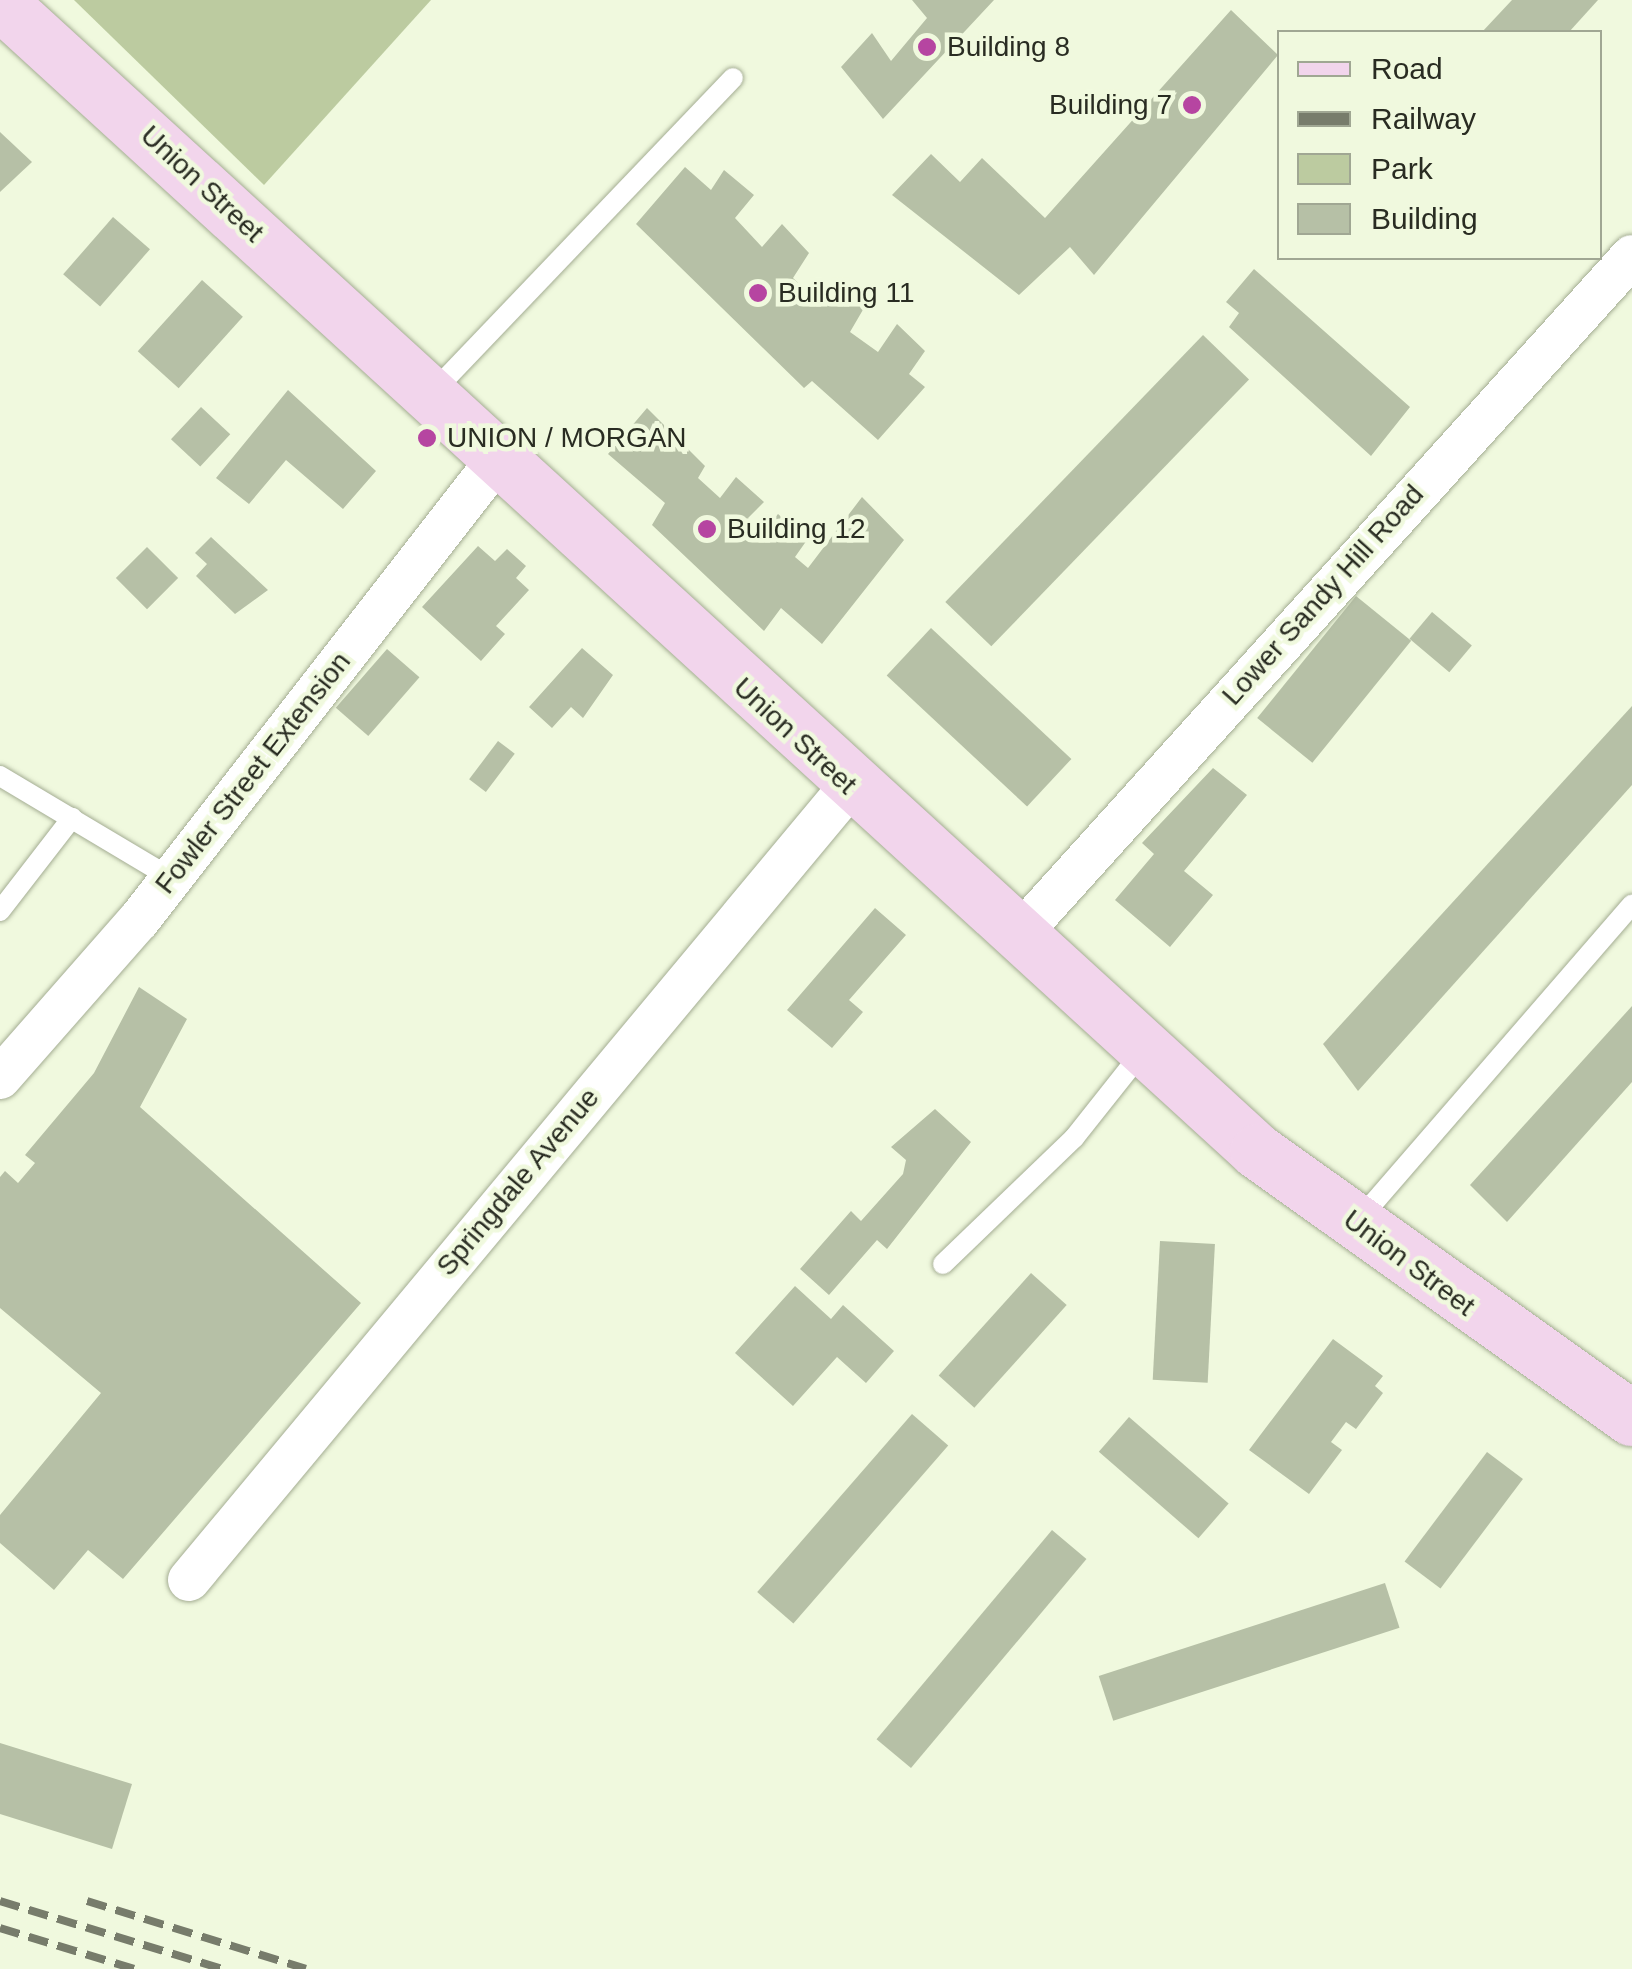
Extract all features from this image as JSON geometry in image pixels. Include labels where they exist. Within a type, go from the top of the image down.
[{"type":"main road","name":"Union Street","points":[[12,5],[497,460],[1144,1051],[1356,1224],[1632,1418]]},
{"type":"street","name":"Lower Sandy Hill Road","points":[[1018,936],[1632,256]]},
{"type":"street","name":"Fowler Street Extension","points":[[0,1078],[172,878],[497,460]]},
{"type":"street","name":"Springdale Avenue","points":[[189,1580],[850,786]]},
{"type":"lane","points":[[430,395],[733,78]]},
{"type":"lane","points":[[0,776],[172,878]]},
{"type":"lane","points":[[0,911],[72,818]]},
{"type":"lane","points":[[1356,1224],[1632,904]]},
{"type":"lane","points":[[943,1264],[1074,1138],[1144,1051]]},
{"type":"green space","points":[[74,0],[431,0],[264,185]]},
{"type":"building","name":"Building 8","points":[[912,0],[994,0],[883,119],[841,67],[872,33],[891,61],[927,18]]},
{"type":"building","points":[[1512,0],[1598,0],[1571,30],[1484,30]]},
{"type":"building","name":"Building 7","points":[[1231,10],[1277,54],[1094,275],[1070,247],[1019,295],[892,195],[931,154],[960,182],[982,158],[1045,218]]},
{"type":"building","points":[[0,132],[32,162],[0,192]]},
{"type":"building","name":"Building 11","points":[[685,167],[711,190],[724,170],[754,195],[735,218],[762,247],[782,224],[809,253],[793,278],[821,304],[840,283],[864,308],[850,332],[878,352],[897,324],[925,351],[909,374],[925,387],[878,440],[812,381],[804,388],[636,224]]},
{"type":"building","points":[[113,217],[150,249],[100,307],[63,274]]},
{"type":"building","points":[[1254,269],[1410,407],[1371,456],[1229,327],[1239,313],[1226,302]]},
{"type":"building","points":[[202,280],[243,317],[179,388],[138,351]]},
{"type":"building","points":[[1203,335],[1249,379],[991,646],[945,602]]},
{"type":"building","points":[[288,390],[376,471],[343,509],[286,460],[249,504],[216,478]]},
{"type":"building","points":[[201,407],[230,434],[200,466],[171,439]]},
{"type":"building","name":"Building 12","points":[[647,408],[705,466],[698,478],[720,498],[736,477],[764,502],[748,518],[761,534],[778,514],[807,540],[795,557],[808,568],[862,497],[904,540],[822,644],[781,608],[764,631],[652,525],[665,503],[608,454]]},
{"type":"building","points":[[211,537],[268,590],[235,614],[196,576],[207,564],[195,553]]},
{"type":"building","points":[[478,546],[495,561],[507,549],[526,566],[516,578],[529,590],[496,626],[505,634],[481,661],[422,607]]},
{"type":"building","points":[[147,547],[178,578],[147,609],[116,578]]},
{"type":"building","points":[[1356,596],[1411,641],[1312,763],[1257,718]]},
{"type":"building","points":[[1432,612],[1472,645],[1449,672],[1410,639]]},
{"type":"building","points":[[931,628],[1071,759],[1027,806],[887,676]]},
{"type":"building","points":[[582,648],[613,675],[583,718],[571,707],[552,728],[529,707]]},
{"type":"building","points":[[387,649],[419,677],[368,736],[336,708]]},
{"type":"building","points":[[1632,706],[1632,785],[1358,1091],[1323,1044]]},
{"type":"building","points":[[498,741],[515,754],[486,792],[469,779]]},
{"type":"building","points":[[1213,768],[1247,795],[1184,871],[1213,895],[1170,947],[1115,900],[1154,854],[1142,843]]},
{"type":"building","points":[[875,908],[906,935],[849,1000],[863,1012],[832,1048],[787,1010]]},
{"type":"building","points":[[139,987],[187,1019],[140,1107],[361,1303],[123,1579],[88,1550],[54,1590],[0,1543],[0,1515],[101,1393],[0,1308],[0,1177],[5,1171],[18,1183],[35,1163],[25,1155],[94,1073]]},
{"type":"building","points":[[1632,1006],[1632,1082],[1507,1222],[1470,1185]]},
{"type":"building","points":[[935,1109],[971,1142],[887,1249],[877,1240],[829,1295],[800,1269],[851,1211],[861,1221],[903,1174],[906,1160],[891,1147]]},
{"type":"building","points":[[1160,1241],[1215,1244],[1208,1383],[1153,1380]]},
{"type":"building","points":[[1031,1273],[1067,1305],[974,1408],[939,1376]]},
{"type":"building","points":[[795,1286],[831,1319],[843,1305],[894,1351],[866,1383],[837,1357],[793,1406],[735,1353]]},
{"type":"building","points":[[1333,1339],[1383,1376],[1375,1386],[1383,1393],[1356,1429],[1346,1422],[1331,1442],[1342,1450],[1309,1494],[1249,1450]]},
{"type":"building","points":[[912,1414],[948,1445],[793,1624],[757,1592]]},
{"type":"building","points":[[1129,1417],[1229,1504],[1198,1538],[1099,1452]]},
{"type":"building","points":[[1487,1452],[1523,1479],[1440,1588],[1405,1561]]},
{"type":"building","points":[[1052,1530],[1086,1559],[911,1768],[877,1739]]},
{"type":"building","points":[[1385,1583],[1400,1628],[1113,1721],[1099,1676]]},
{"type":"building","points":[[0,1743],[132,1784],[112,1849],[0,1814]]},
{"type":"railway","points":[[0,1901],[222,1969]]},
{"type":"railway","points":[[87,1901],[306,1969]]},
{"type":"railway","points":[[0,1928],[134,1969]]},
{"type":"place","name":"Building 8","points":[[927,47]]},
{"type":"place","name":"Building 7","points":[[1192,105]]},
{"type":"place","name":"Building 11","points":[[758,293]]},
{"type":"place","name":"UNION / MORGAN","points":[[427,438]]},
{"type":"place","name":"Building 12","points":[[707,529]]}]
